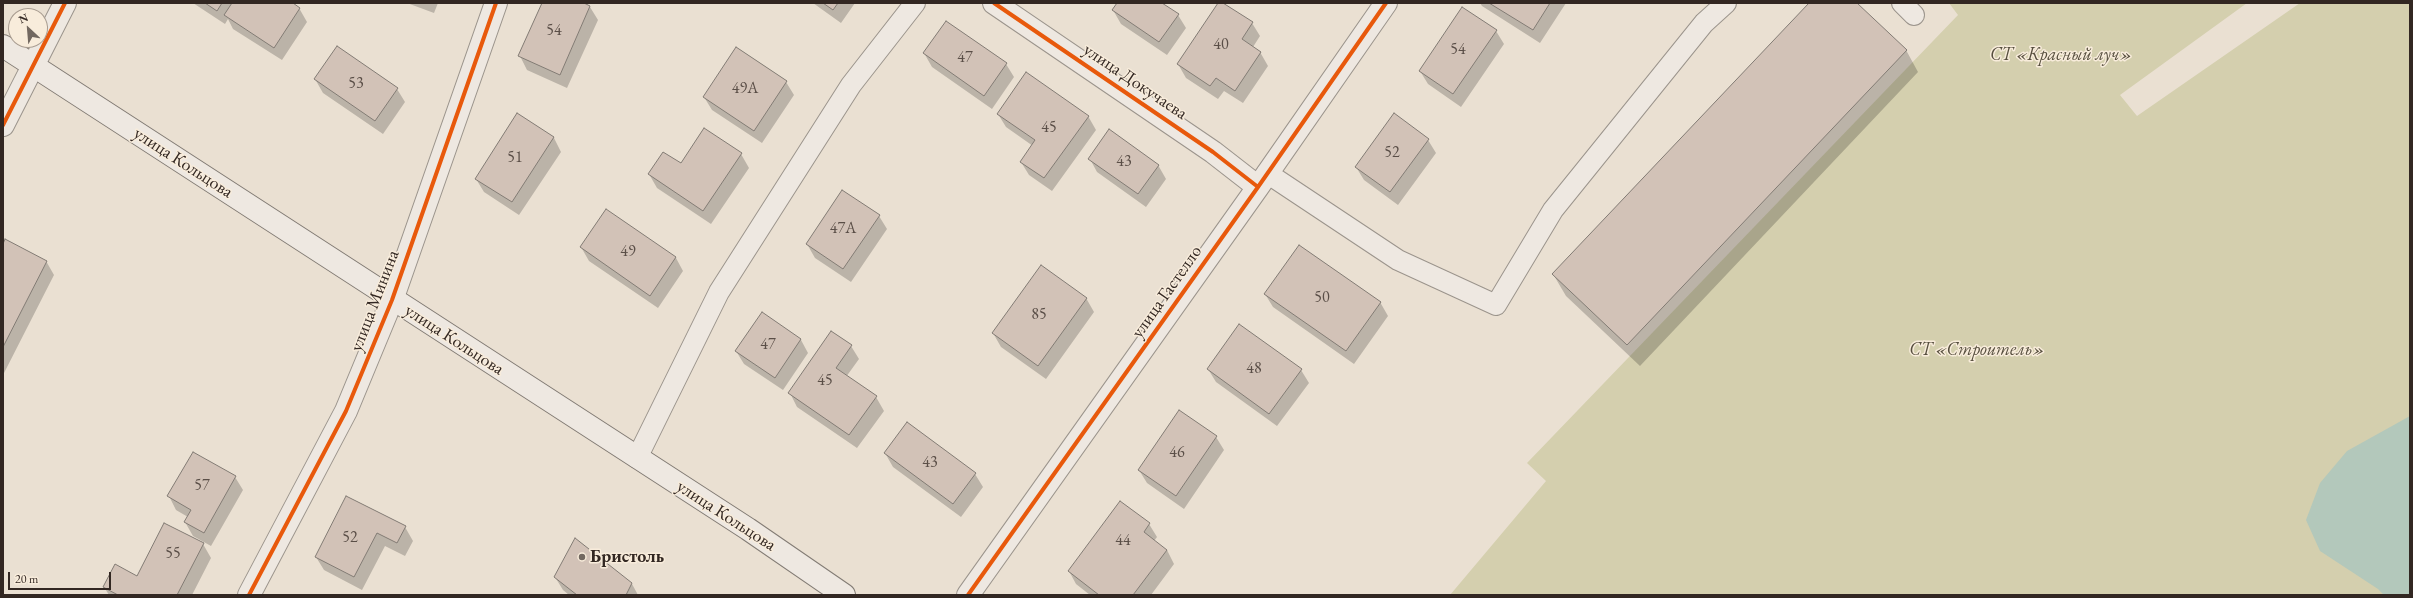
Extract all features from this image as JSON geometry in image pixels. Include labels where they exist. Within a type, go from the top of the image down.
[{"type":"street","points":[[3,125],[65,3]]},
{"type":"street","name":"улица Минина","points":[[249,595],[346,411],[392,300],[496,3]]},
{"type":"street","name":"улица Докучаева","points":[[994,3],[1213,152],[1262,180]]},
{"type":"street","name":"улица Гастелло","points":[[968,595],[1386,3]]},
{"type":"street","name":"улица Кольцова","points":[[3,46],[392,300],[748,529],[844,595]]},
{"type":"lane","points":[[637,458],[718,292],[850,84],[915,3]]},
{"type":"lane","points":[[1262,180],[1398,260],[1496,305],[1553,210],[1704,23],[1726,3]]},
{"type":"green space","name":"СТ «Строитель»","points":[[1949,3],[2247,3],[2120,95],[2137,116],[2300,3],[2410,3],[2410,595],[1450,595],[1546,481],[1527,463],[1958,15]]},
{"type":"shaded area","points":[[2410,416],[2410,595],[2384,595],[2378,589],[2320,551],[2306,520],[2320,483],[2347,451]]},
{"type":"building","points":[[205,3],[222,3],[217,11]]},
{"type":"building","points":[[232,3],[293,3],[300,8],[274,48],[224,15]]},
{"type":"building","points":[[542,3],[584,3],[590,6],[560,75],[518,56]]},
{"type":"building","points":[[823,3],[838,3],[833,10]]},
{"type":"building","points":[[1117,3],[1162,3],[1179,14],[1159,42],[1112,10]]},
{"type":"building","points":[[1218,3],[1223,3],[1253,22],[1242,39],[1261,52],[1235,91],[1216,78],[1210,86],[1177,64]]},
{"type":"building","points":[[1489,3],[1550,3],[1533,30]]},
{"type":"building","points":[[1809,3],[1857,3],[1907,50],[1627,345],[1552,274]]},
{"type":"building","points":[[1462,7],[1497,30],[1453,94],[1419,71]]},
{"type":"building","points":[[946,21],[1007,63],[984,96],[923,53]]},
{"type":"building","points":[[337,46],[398,88],[375,121],[314,79]]},
{"type":"building","points":[[736,47],[787,81],[754,131],[703,97]]},
{"type":"building","points":[[1026,72],[1089,116],[1044,178],[1020,162],[1035,140],[997,114]]},
{"type":"building","points":[[517,113],[554,137],[512,202],[475,179]]},
{"type":"building","points":[[1394,113],[1429,139],[1390,192],[1355,167]]},
{"type":"building","points":[[704,128],[742,153],[703,211],[648,174],[663,152],[681,163]]},
{"type":"building","points":[[1109,129],[1159,165],[1138,194],[1088,159]]},
{"type":"building","points":[[842,190],[880,215],[843,269],[806,244]]},
{"type":"building","points":[[606,209],[676,257],[650,296],[580,247]]},
{"type":"building","points":[[5,239],[47,261],[3,347],[3,244]]},
{"type":"building","points":[[1299,245],[1381,302],[1346,351],[1264,294]]},
{"type":"building","points":[[1041,265],[1087,298],[1038,366],[992,333]]},
{"type":"building","points":[[762,312],[801,339],[775,378],[735,351]]},
{"type":"building","points":[[1239,324],[1302,369],[1269,414],[1207,369]]},
{"type":"building","points":[[831,331],[852,345],[836,368],[877,396],[849,435],[788,393]]},
{"type":"building","points":[[1179,410],[1217,436],[1176,496],[1138,470]]},
{"type":"building","points":[[907,422],[976,473],[953,504],[884,453]]},
{"type":"building","points":[[193,452],[236,476],[204,533],[184,522],[191,510],[167,496]]},
{"type":"building","points":[[346,496],[406,526],[397,543],[377,533],[354,577],[315,557]]},
{"type":"building","points":[[1120,501],[1150,523],[1144,532],[1167,550],[1133,595],[1099,595],[1068,571]]},
{"type":"building","points":[[164,523],[204,543],[177,595],[118,595],[103,587],[115,564],[137,576]]},
{"type":"building","name":"Бристоль","points":[[575,538],[632,583],[626,595],[577,595],[554,577]]},
{"type":"cycle path","points":[[3,125],[65,3]]},
{"type":"cycle path","points":[[249,595],[346,411],[392,300],[496,3]]},
{"type":"cycle path","points":[[994,3],[1213,152],[1258,187]]},
{"type":"cycle path","points":[[968,595],[1258,187],[1386,3]]},
{"type":"place","name":"Бристоль","points":[[582,557]]},
{"type":"park label","name":"СТ «Красный луч»","points":[[2061,55]]}]
